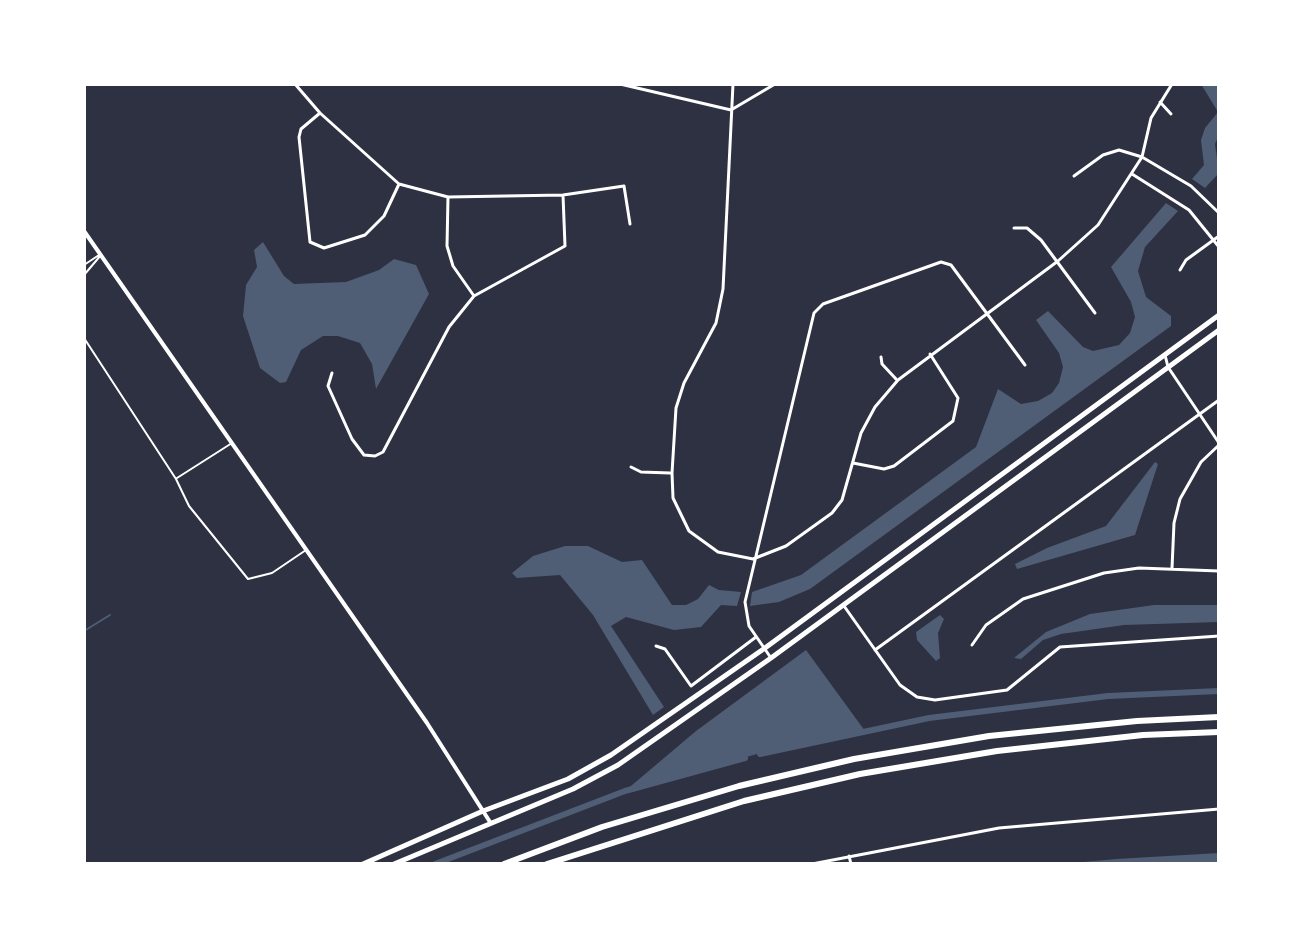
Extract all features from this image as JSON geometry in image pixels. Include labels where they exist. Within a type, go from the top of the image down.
[{"type":"highway","points":[[504,864],[632,818],[739,786],[854,759],[989,736],[1137,721],[1219,717]]},
{"type":"highway","points":[[547,864],[744,801],[860,774],[997,751],[1143,735],[1219,732]]},
{"type":"main road","points":[[363,864],[483,811],[578,774],[765,648],[1219,315]]},
{"type":"main road","points":[[394,864],[583,784],[618,765],[771,658],[1219,330]]},
{"type":"main road","points":[[578,774],[583,784]]},
{"type":"street","points":[[295,84],[320,113],[399,184],[448,197],[563,195],[624,186],[630,224]]},
{"type":"street","points":[[623,84],[731,110],[775,84]]},
{"type":"street","points":[[733,84],[723,289],[716,323],[684,383],[676,408],[673,498],[689,531],[718,552],[753,559],[786,546],[832,513],[842,500],[861,433],[875,407],[898,380],[1058,261],[1098,225],[1142,157],[1159,101],[1172,84]]},
{"type":"street","points":[[1159,101],[1171,114]]},
{"type":"street","points":[[320,113],[301,129],[299,137],[310,242],[324,248],[365,235],[384,216],[399,184]]},
{"type":"street","points":[[1074,176],[1103,155],[1119,150],[1142,157],[1191,186],[1219,213]]},
{"type":"street","points":[[1132,174],[1189,210],[1219,247]]},
{"type":"street","points":[[332,373],[328,386],[346,428],[364,455],[375,456],[383,452],[449,327],[474,296],[565,246],[563,195]]},
{"type":"street","points":[[448,197],[447,246],[453,266],[474,296]]},
{"type":"street","points":[[1014,228],[1027,228],[1058,261],[1095,313]]},
{"type":"street","points":[[84,231],[454,762],[490,822]]},
{"type":"street","points":[[1180,270],[1186,260],[1219,236]]},
{"type":"street","points":[[771,658],[745,614],[753,559],[814,313],[823,304],[941,262],[951,265],[1025,365]]},
{"type":"street","points":[[853,462],[884,469],[894,466],[953,421],[958,398],[930,354]]},
{"type":"street","points":[[1165,355],[1168,367],[1219,444],[1201,462],[1180,499],[1172,568]]},
{"type":"street","points":[[881,357],[882,364],[898,380]]},
{"type":"street","points":[[875,650],[1219,400]]},
{"type":"street","points":[[631,467],[641,472],[672,473]]},
{"type":"street","points":[[972,645],[986,625],[1023,599],[1104,573],[1172,568],[1219,571]]},
{"type":"street","points":[[843,605],[907,691],[935,700],[1007,690],[1060,647],[1219,636]]},
{"type":"street","points":[[656,646],[665,649],[691,686],[756,637]]},
{"type":"street","points":[[812,864],[999,828],[1219,809]]},
{"type":"street","points":[[849,856],[851,864]]},
{"type":"lane","points":[[84,265],[101,255]]},
{"type":"lane","points":[[84,275],[101,255]]},
{"type":"lane","points":[[84,338],[176,479],[189,506],[248,579],[272,573],[307,549]]},
{"type":"lane","points":[[176,479],[233,442]]},
{"type":"water","points":[[1201,84],[1219,84],[1219,135],[1215,144],[1219,173],[1205,188],[1192,179],[1204,165],[1201,140],[1205,128],[1218,112]]},
{"type":"water","points":[[1166,203],[1178,211],[1145,247],[1138,271],[1146,297],[1171,316],[1171,326],[810,589],[779,602],[750,606],[752,592],[801,575],[976,447],[998,389],[1021,404],[1038,401],[1052,393],[1059,383],[1063,367],[1059,353],[1036,320],[1048,311],[1083,347],[1093,351],[1119,345],[1130,333],[1135,317],[1131,302],[1111,267]]},
{"type":"water","points":[[263,242],[284,276],[294,284],[346,282],[379,270],[394,259],[416,265],[429,294],[376,389],[372,364],[360,343],[338,336],[323,336],[301,350],[286,382],[280,383],[260,368],[243,316],[246,285],[257,267],[254,250]]},
{"type":"water","points":[[1155,462],[1158,464],[1135,535],[1017,569],[1015,564],[1047,548],[1106,526]]},
{"type":"water","points":[[565,546],[588,546],[622,562],[642,560],[672,605],[686,605],[698,599],[709,585],[719,590],[741,592],[737,606],[721,605],[701,627],[674,630],[626,617],[611,626],[664,707],[653,715],[593,615],[560,575],[517,578],[512,573],[533,556]]},
{"type":"water","points":[[1154,605],[1219,605],[1219,622],[1124,625],[1061,634],[1043,640],[1021,659],[1014,658],[1046,632],[1090,614]]},
{"type":"water","points":[[940,615],[944,619],[938,633],[940,658],[936,661],[917,640],[916,632]]},
{"type":"water","points":[[806,650],[865,731],[757,754],[625,791],[696,731]]},
{"type":"water","points":[[1219,853],[1219,864],[1061,864],[1116,859]]},
{"type":"waterway","points":[[84,631],[110,615]]},
{"type":"waterway","points":[[760,754],[929,718],[1108,696],[1219,691]]},
{"type":"waterway","points":[[435,864],[625,791],[745,758]]}]
